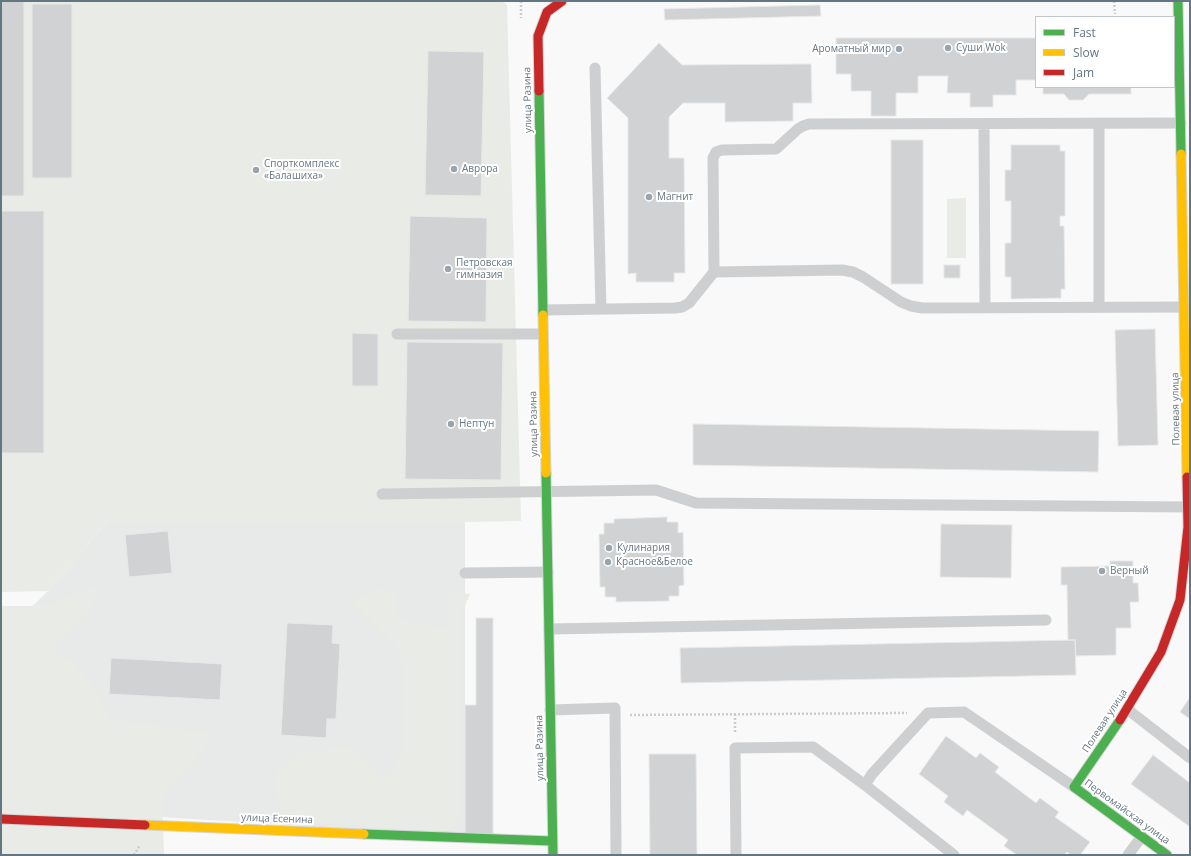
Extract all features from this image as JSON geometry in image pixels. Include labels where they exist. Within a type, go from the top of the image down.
[{"type":"street","name":"улица Разина","points":[[553,855],[538,36],[547,12],[562,1]]},
{"type":"street","name":"Полевая улица","points":[[1074,787],[1127,709],[1161,652],[1180,600],[1189,528],[1188,399],[1178,1]]},
{"type":"street","name":"Первомайская улица","points":[[1074,787],[1167,855]]},
{"type":"street","name":"улица Есенина","points":[[1,818],[552,841]]},
{"type":"lane","points":[[595,68],[601,309]]},
{"type":"lane","points":[[543,310],[675,308],[682,307],[689,303],[714,272],[713,158],[716,152],[722,150],[776,150],[802,126],[809,124],[1181,123]]},
{"type":"lane","points":[[984,124],[985,308]]},
{"type":"lane","points":[[1099,124],[1099,308]]},
{"type":"lane","points":[[714,272],[827,270],[853,272],[901,302],[922,308],[1185,307]]},
{"type":"lane","points":[[397,334],[543,334]]},
{"type":"lane","points":[[382,494],[546,493],[656,490],[696,503],[1188,507]]},
{"type":"lane","points":[[465,573],[548,572]]},
{"type":"lane","points":[[549,629],[1046,620]]},
{"type":"lane","points":[[550,710],[615,708],[616,855]]},
{"type":"lane","points":[[1127,709],[1190,758]]},
{"type":"lane","points":[[865,785],[872,774],[928,713],[964,712],[1074,787]]},
{"type":"lane","points":[[736,855],[735,748],[813,747],[865,785],[954,855]]},
{"type":"lane","points":[[1128,855],[1142,836]]},
{"type":"path","points":[[1114,1],[1115,14]]},
{"type":"path","points":[[615,708],[631,715],[928,713]]},
{"type":"shaded area","name":"Спорткомплекс «Балашиха»","points":[[1,1],[502,1],[507,5],[521,521],[107,522],[48,591],[1,592]]},
{"type":"shaded area","points":[[966,198],[966,258],[947,258],[947,199]]},
{"type":"shaded area","points":[[107,522],[465,522],[465,836],[1,807],[17,621],[48,591]]},
{"type":"shaded area","points":[[102,586],[86,616],[51,648],[74,663],[100,695],[108,719],[215,734],[185,773],[162,796],[164,855],[1,855],[1,606],[51,606],[77,592]]},
{"type":"shaded area","points":[[380,589],[394,591],[401,620],[447,629],[449,592],[470,594],[461,615],[462,814],[455,825],[441,832],[292,821],[282,811],[273,785],[276,772],[296,754],[345,747],[366,758],[380,778],[392,772],[402,746],[401,649],[374,625],[351,601]]},
{"type":"building","points":[[1,1],[24,1],[24,196],[1,196]]},
{"type":"building","points":[[32,4],[72,4],[72,178],[32,178]]},
{"type":"building","points":[[820,5],[821,16],[665,20],[664,9]]},
{"type":"building","points":[[836,38],[1035,38],[1035,80],[1016,80],[1016,95],[993,95],[993,107],[970,107],[970,93],[947,93],[948,76],[918,76],[918,93],[896,93],[896,116],[871,116],[871,91],[851,91],[851,74],[836,74]]},
{"type":"building","points":[[659,43],[682,65],[811,64],[812,103],[793,103],[793,121],[725,122],[725,103],[683,103],[669,117],[669,158],[684,158],[685,273],[674,273],[674,282],[636,282],[636,273],[628,274],[628,118],[607,98]]},
{"type":"building","points":[[428,51],[484,52],[481,196],[425,195]]},
{"type":"building","points":[[1043,88],[1131,88],[1131,94],[1089,94],[1083,100],[1069,100],[1064,94],[1043,94]]},
{"type":"building","points":[[891,140],[923,140],[923,284],[891,284]]},
{"type":"building","points":[[1011,145],[1060,145],[1060,151],[1065,151],[1065,216],[1060,216],[1060,226],[1064,226],[1065,289],[1061,289],[1061,298],[1011,299],[1011,277],[1005,277],[1005,243],[1011,243],[1011,201],[1005,201],[1005,170],[1011,170]]},
{"type":"building","points":[[1,211],[44,211],[44,453],[1,453]]},
{"type":"building","name":"Петровская гимназия","points":[[410,216],[487,218],[486,322],[408,321]]},
{"type":"building","points":[[944,265],[960,265],[960,278],[944,278]]},
{"type":"building","points":[[1155,329],[1158,445],[1118,446],[1115,330]]},
{"type":"building","points":[[352,333],[378,334],[378,386],[352,386]]},
{"type":"building","points":[[407,342],[503,343],[501,480],[405,479]]},
{"type":"building","points":[[693,424],[1099,431],[1098,472],[693,465]]},
{"type":"building","points":[[667,517],[667,522],[678,522],[678,533],[683,532],[684,585],[679,586],[679,596],[669,596],[669,601],[616,602],[616,597],[605,597],[605,587],[600,587],[599,534],[604,534],[604,523],[614,523],[614,519]]},
{"type":"building","points":[[941,524],[1012,525],[1011,578],[940,577]]},
{"type":"building","points":[[168,531],[172,573],[129,577],[125,535]]},
{"type":"building","points":[[1110,561],[1133,561],[1133,583],[1138,583],[1139,602],[1130,602],[1131,628],[1116,628],[1116,655],[1076,656],[1075,640],[1068,640],[1067,585],[1061,585],[1061,567],[1110,566]]},
{"type":"building","points":[[476,618],[493,618],[493,836],[465,836],[465,705],[476,705]]},
{"type":"building","points":[[287,623],[333,625],[332,643],[340,644],[336,719],[327,719],[326,738],[281,735]]},
{"type":"building","points":[[1075,640],[1076,675],[681,683],[680,648]]},
{"type":"building","points":[[111,658],[222,664],[220,700],[109,694]]},
{"type":"building","points":[[1190,697],[1190,719],[1180,712]]},
{"type":"building","points":[[946,736],[976,758],[980,753],[999,767],[995,772],[1036,803],[1040,798],[1059,812],[1055,817],[1090,842],[1080,855],[1071,855],[1067,852],[1064,855],[1017,855],[1004,846],[1008,840],[967,810],[963,816],[944,802],[948,796],[919,774]]},
{"type":"building","points":[[649,754],[696,754],[697,855],[650,855]]},
{"type":"building","points":[[1153,755],[1190,783],[1190,827],[1131,784]]},
{"type":"traffic: fast","points":[[1178,1],[1181,154]]},
{"type":"traffic: fast","points":[[539,91],[543,315]]},
{"type":"traffic: fast","points":[[546,473],[553,855]]},
{"type":"traffic: fast","points":[[1120,720],[1074,787],[1167,855]]},
{"type":"traffic: fast","points":[[364,834],[552,841]]},
{"type":"traffic: slow","points":[[1181,154],[1187,477]]},
{"type":"traffic: slow","points":[[543,315],[546,473]]},
{"type":"traffic: slow","points":[[145,825],[364,834]]},
{"type":"traffic: jam","points":[[539,91],[538,36],[547,12],[562,1]]},
{"type":"traffic: jam","points":[[1120,720],[1161,652],[1180,600],[1188,527],[1187,477]]},
{"type":"traffic: jam","points":[[1,819],[145,825]]},
{"type":"place","name":"Суши Wok","points":[[948,48]]},
{"type":"place","name":"Ароматный мир","points":[[899,49]]},
{"type":"place","name":"Аврора","points":[[454,169]]},
{"type":"place","name":"Спорткомплекс «Балашиха»","points":[[256,170]]},
{"type":"place","name":"Магнит","points":[[649,197]]},
{"type":"place","name":"Петровская гимназия","points":[[448,269]]},
{"type":"place","name":"Нептун","points":[[451,424]]},
{"type":"place","name":"Кулинария","points":[[609,548]]},
{"type":"place","name":"Красное&Белое","points":[[608,562]]},
{"type":"place","name":"Верный","points":[[1102,571]]}]
